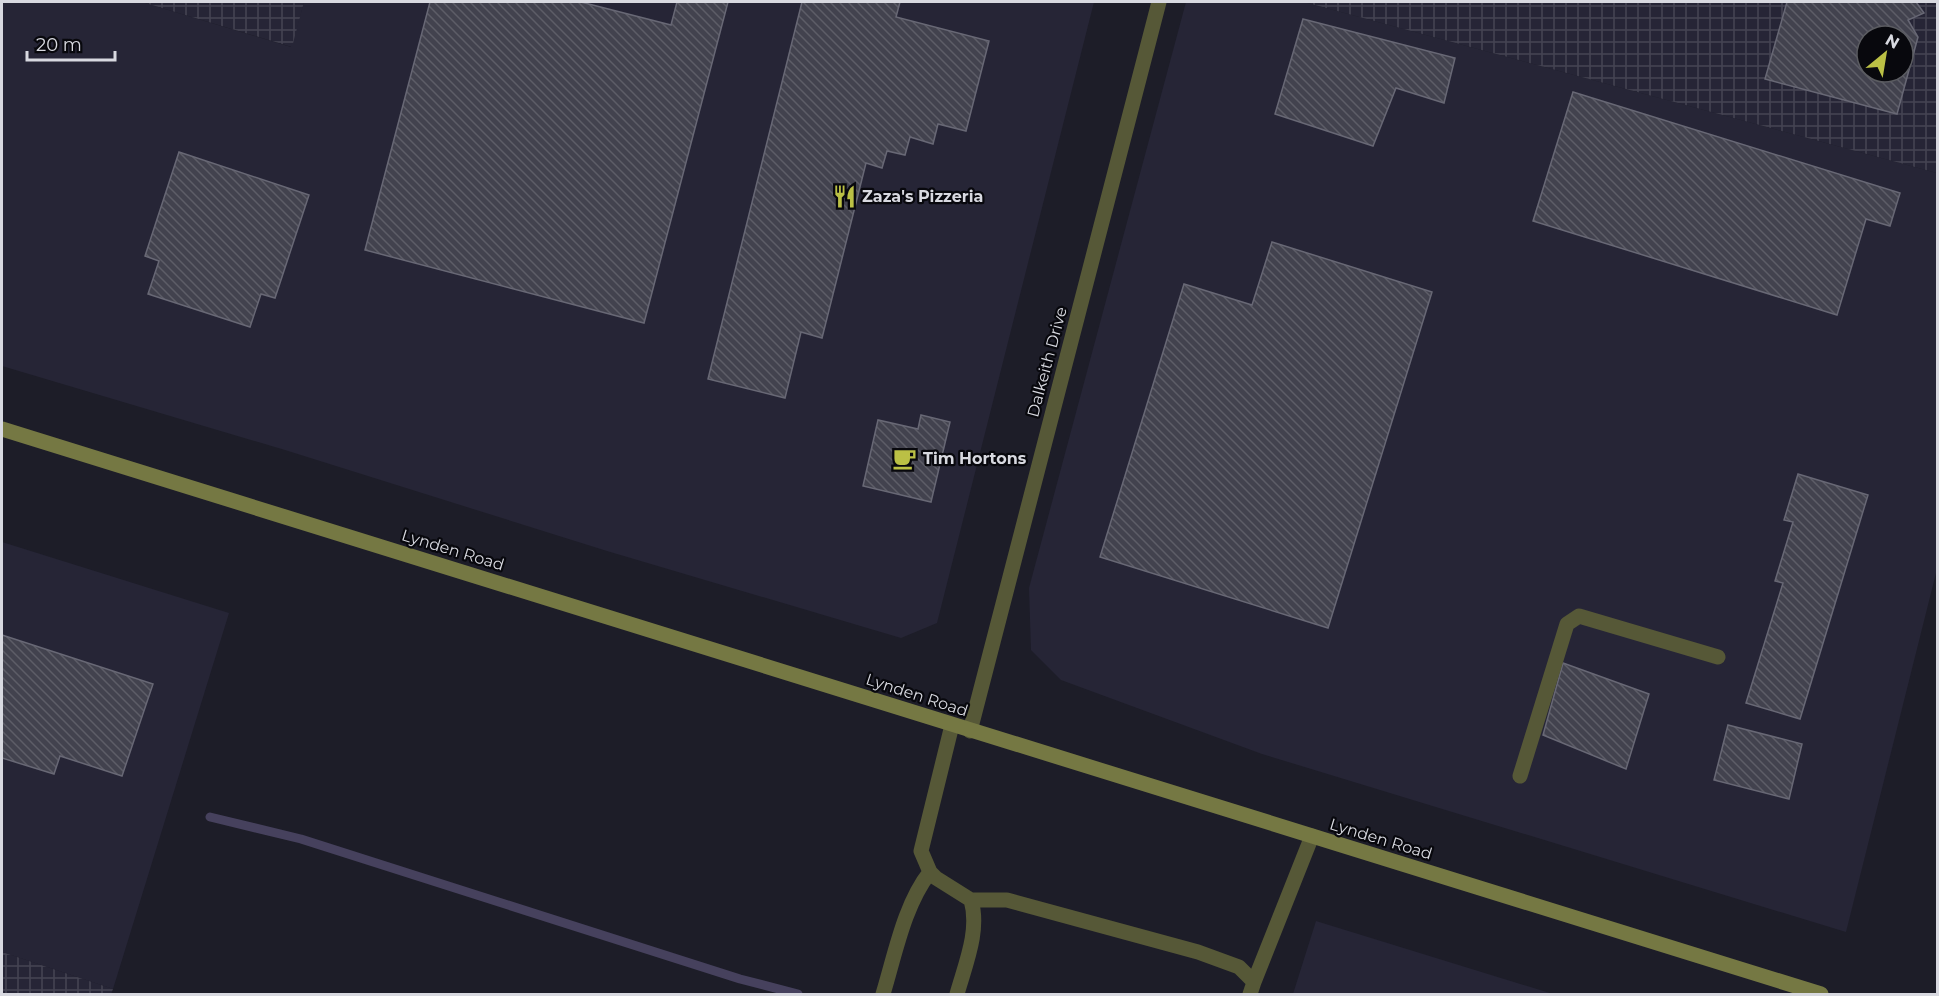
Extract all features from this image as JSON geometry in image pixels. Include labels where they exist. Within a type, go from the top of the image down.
[{"type":"main road","name":"Lynden Road","points":[[2,429],[1821,994]]},
{"type":"street","name":"Dalkeith Drive","points":[[970,731],[1159,2]]},
{"type":"street","points":[[1520,776],[1567,624],[1579,616],[1718,657]]},
{"type":"street","points":[[952,725],[921,851],[930,872],[936,878],[971,900],[1007,900],[1198,952],[1239,967],[1252,988]]},
{"type":"street","points":[[1252,988],[1312,836]]},
{"type":"street","points":[[883,994],[912,902],[930,872]]},
{"type":"street","points":[[957,994],[974,927],[971,900]]},
{"type":"shaded area","points":[[2,2],[142,2],[291,47],[304,2],[1094,2],[937,623],[901,638],[607,551],[285,450],[2,366]]},
{"type":"shaded area","points":[[142,2],[304,2],[292,47]]},
{"type":"shaded area","points":[[1186,2],[1304,2],[1937,173],[1937,569],[1846,932],[1262,754],[1061,680],[1031,650],[1029,588]]},
{"type":"shaded area","points":[[1304,2],[1937,2],[1937,173]]},
{"type":"shaded area","points":[[2,542],[229,613],[113,989],[2,952]]},
{"type":"shaded area","points":[[1316,921],[1553,994],[1293,994]]},
{"type":"shaded area","points":[[2,952],[113,989],[111,994],[2,994]]},
{"type":"building","points":[[430,2],[581,2],[671,25],[677,2],[728,2],[644,323],[365,250]]},
{"type":"building","points":[[802,2],[900,2],[896,17],[989,41],[966,131],[938,124],[933,144],[910,137],[905,155],[887,151],[882,168],[866,163],[822,338],[801,332],[785,398],[708,379]]},
{"type":"building","points":[[1787,2],[1916,2],[1924,13],[1908,20],[1910,24],[1855,24],[1855,84],[1905,84],[1897,114],[1765,79]]},
{"type":"building","points":[[1303,19],[1455,58],[1444,103],[1396,88],[1373,146],[1275,114]]},
{"type":"building","points":[[1915,32],[1918,37],[1915,48]]},
{"type":"building","points":[[1573,92],[1900,193],[1890,226],[1866,219],[1837,315],[1533,221]]},
{"type":"building","points":[[179,152],[309,195],[275,298],[261,294],[250,327],[148,294],[159,261],[145,256]]},
{"type":"building","points":[[1272,242],[1432,292],[1328,628],[1100,557],[1184,284],[1252,305]]},
{"type":"building","name":"Tim Hortons","points":[[921,415],[950,422],[931,502],[863,486],[878,420],[918,429]]},
{"type":"building","points":[[1798,474],[1868,495],[1800,719],[1746,703],[1783,583],[1775,581],[1793,522],[1784,520]]},
{"type":"building","points":[[2,635],[153,684],[122,776],[60,756],[54,774],[2,758]]},
{"type":"building","points":[[1563,663],[1649,694],[1626,769],[1543,735]]},
{"type":"building","points":[[1728,725],[1802,744],[1789,799],[1714,780]]},
{"type":"waterway","points":[[210,817],[301,839],[740,979],[798,994]]},
{"type":"place","name":"Zaza's Pizzeria","points":[[844,196]]},
{"type":"place","name":"Tim Hortons","points":[[905,458]]}]
